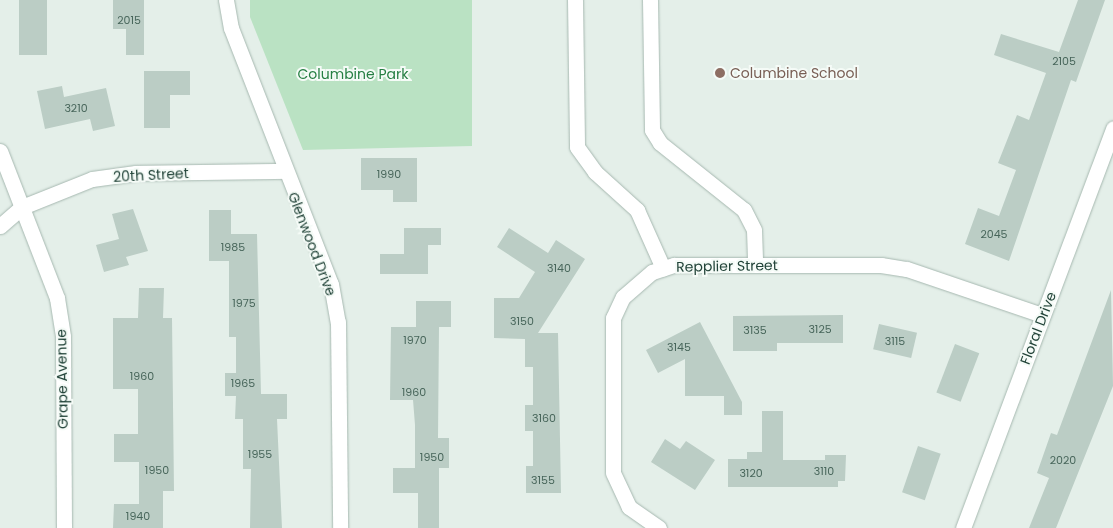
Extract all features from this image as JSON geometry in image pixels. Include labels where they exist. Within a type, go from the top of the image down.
[{"type":"street","name":"Glenwood Drive","points":[[226,0],[231,28],[284,171],[331,284],[338,322],[340,528]]},
{"type":"street","points":[[575,0],[577,147],[595,172],[631,203],[646,226],[663,268]]},
{"type":"street","points":[[650,0],[652,130],[660,143],[744,210],[754,230],[755,265]]},
{"type":"street","name":"Floral Drive","points":[[963,528],[1113,128]]},
{"type":"street","name":"Grape Avenue","points":[[0,151],[48,268],[63,337],[64,528]]},
{"type":"street","name":"20th Street","points":[[0,226],[22,207],[92,180],[136,173],[284,171]]},
{"type":"street","name":"Repplier Street","points":[[659,528],[624,501],[613,472],[613,318],[623,297],[644,277],[663,268],[755,265],[907,269],[1042,315]]},
{"type":"green space","name":"Columbine Park","points":[[250,0],[472,0],[472,146],[303,150],[250,17]]},
{"type":"building","points":[[19,0],[47,0],[47,55],[19,55]]},
{"type":"building","points":[[113,0],[144,0],[144,55],[126,55],[126,29],[113,29]]},
{"type":"building","points":[[1078,0],[1105,0],[1076,82],[1071,80],[1009,261],[965,244],[978,208],[999,216],[1016,170],[998,163],[1017,115],[1029,120],[1046,73],[994,55],[1001,34],[1059,52]]},
{"type":"building","points":[[144,71],[190,71],[190,95],[170,95],[170,128],[144,128]]},
{"type":"building","points":[[62,86],[64,97],[106,88],[115,126],[93,131],[90,119],[45,129],[37,91]]},
{"type":"building","points":[[361,158],[417,158],[417,202],[393,202],[393,190],[361,190]]},
{"type":"building","points":[[133,209],[148,251],[126,257],[129,265],[104,272],[96,245],[119,239],[112,214]]},
{"type":"building","points":[[209,210],[231,210],[231,234],[257,234],[261,394],[287,394],[287,419],[277,419],[282,528],[250,528],[251,469],[243,469],[243,419],[235,419],[236,396],[225,396],[225,373],[236,373],[236,337],[229,337],[229,261],[209,261]]},
{"type":"building","points":[[404,228],[441,228],[441,245],[428,245],[428,274],[380,274],[380,254],[404,254]]},
{"type":"building","points":[[509,228],[548,253],[556,240],[585,259],[538,333],[558,333],[561,493],[526,493],[526,466],[533,466],[533,431],[525,431],[525,405],[533,405],[533,367],[525,367],[525,339],[494,338],[494,298],[519,298],[535,272],[497,247]]},
{"type":"building","points":[[139,288],[164,288],[163,318],[172,318],[174,491],[163,491],[163,528],[113,528],[114,504],[139,504],[139,462],[114,462],[114,434],[138,434],[138,389],[113,389],[113,318],[138,318]]},
{"type":"building","points":[[1111,290],[1113,386],[1056,528],[1029,528],[1049,478],[1037,473],[1051,433],[1057,435]]},
{"type":"building","points":[[416,301],[451,301],[451,327],[439,327],[438,438],[449,438],[449,468],[439,468],[439,528],[418,528],[418,493],[393,493],[393,468],[415,468],[415,425],[413,400],[390,400],[391,327],[416,327]]},
{"type":"building","points":[[843,315],[843,343],[777,343],[777,351],[733,351],[733,316]]},
{"type":"building","points":[[700,322],[742,402],[742,415],[724,415],[724,396],[685,396],[685,359],[658,373],[646,350]]},
{"type":"building","points":[[879,324],[917,333],[911,358],[873,349]]},
{"type":"building","points":[[955,344],[979,353],[961,402],[936,393]]},
{"type":"building","points":[[762,411],[783,411],[783,460],[825,460],[825,455],[846,455],[845,481],[838,481],[838,487],[728,487],[728,459],[747,459],[747,452],[762,452]]},
{"type":"building","points":[[665,439],[680,449],[686,441],[715,460],[695,490],[651,462]]},
{"type":"building","points":[[918,446],[941,454],[925,500],[902,492]]},
{"type":"place","name":"Columbine School","points":[[720,73]]}]
